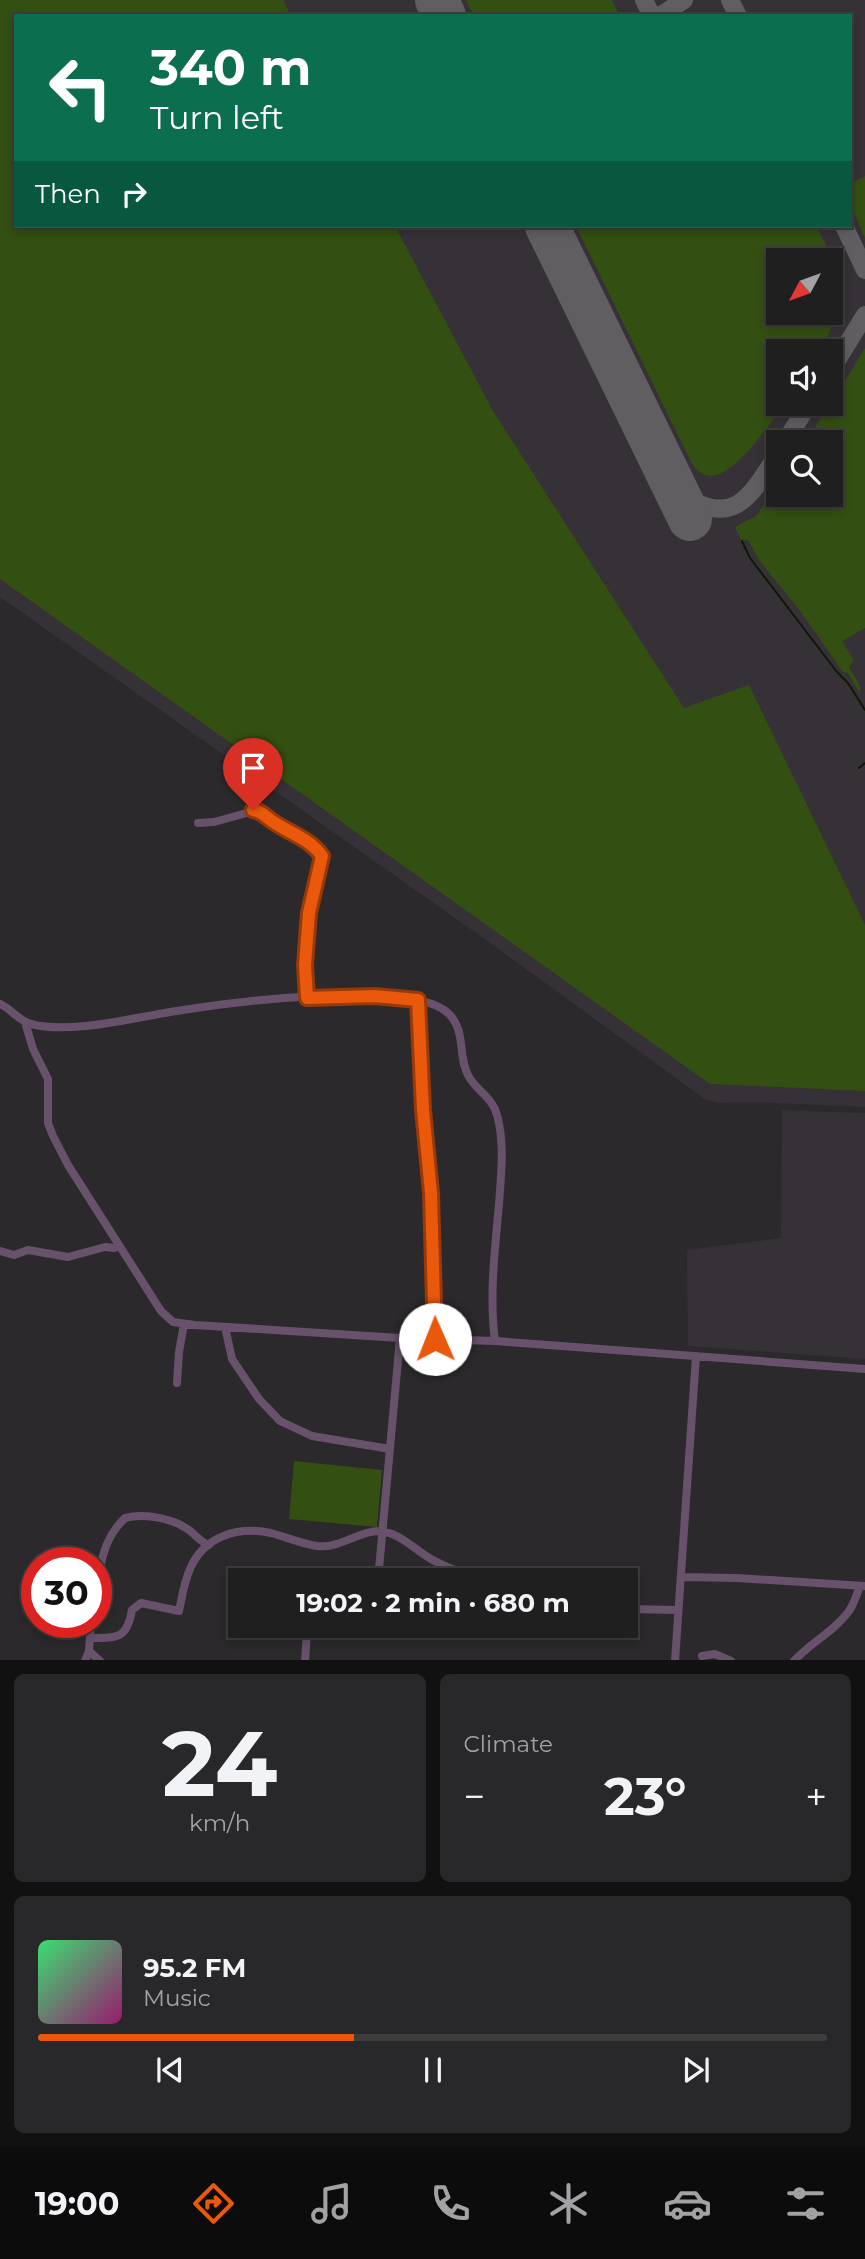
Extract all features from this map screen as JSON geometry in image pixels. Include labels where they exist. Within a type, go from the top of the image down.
[{"type":"street","points":[[198,823],[214,822],[257,810],[271,821],[297,834],[320,854],[321,862],[309,913],[305,965],[307,998]]},
{"type":"street","points":[[0,1004],[25,1022],[54,1027],[108,1023],[183,1010],[307,998],[358,996],[418,1000],[447,1011],[454,1020],[462,1041],[469,1078],[488,1097],[496,1112],[500,1132],[501,1178],[491,1297],[495,1341]]},
{"type":"street","points":[[418,1000],[423,1110],[431,1193],[435,1339]]},
{"type":"street","points":[[25,1022],[33,1049],[48,1080],[48,1124],[52,1136],[161,1311],[173,1322],[400,1338],[495,1341],[865,1369]]},
{"type":"street","points":[[0,1251],[14,1255],[28,1250],[68,1256],[120,1246]]},
{"type":"street","points":[[177,1383],[184,1324]]},
{"type":"street","points":[[225,1327],[232,1359],[259,1399],[280,1422],[312,1436],[390,1449]]},
{"type":"street","points":[[379,1568],[400,1338]]},
{"type":"street","points":[[675,1660],[695,1356]]},
{"type":"street","points":[[106,1547],[108,1538],[122,1521],[128,1517],[146,1516],[175,1523],[209,1545]]},
{"type":"street","points":[[112,1637],[126,1631],[132,1610],[141,1604],[179,1611],[190,1568],[197,1557],[209,1545],[228,1534],[243,1530],[268,1533],[320,1547],[338,1544],[366,1533],[384,1531],[411,1544],[431,1559],[452,1568]]},
{"type":"street","points":[[682,1577],[863,1586],[851,1609],[839,1624],[805,1649],[795,1660]]},
{"type":"street","points":[[638,1609],[678,1610]]},
{"type":"street","points":[[85,1660],[90,1638]]},
{"type":"street","points":[[305,1660],[307,1638]]},
{"type":"street","points":[[89,1651],[99,1660]]},
{"type":"street","points":[[702,1656],[715,1654],[729,1660]]},
{"type":"shaded area","points":[[0,0],[865,0],[865,1107],[717,1103],[706,1100],[486,940],[0,597]]},
{"type":"shaded area","points":[[782,1110],[865,1113],[865,1359],[688,1346],[687,1250],[781,1238]]},
{"type":"green space","points":[[0,0],[283,0],[290,14],[14,14],[14,228],[396,228],[493,411],[684,708],[749,685],[865,925],[865,1091],[710,1084],[0,579]]},
{"type":"green space","points":[[466,0],[612,0],[619,14],[473,14]]},
{"type":"green space","points":[[865,176],[865,238],[852,209],[852,182]]},
{"type":"green space","points":[[577,228],[817,228],[826,245],[827,248],[766,248],[766,326],[832,326],[827,339],[766,339],[766,416],[775,416],[749,450],[727,470],[716,475],[703,474],[692,464]]},
{"type":"green space","points":[[865,348],[865,628],[842,641],[854,660],[849,667],[861,688],[859,692],[848,673],[843,672],[801,612],[759,560],[748,540],[742,541],[735,527],[756,516],[766,501],[766,507],[843,507],[843,430],[813,430],[823,416],[843,416],[843,384]]},
{"type":"green space","points":[[294,1461],[382,1470],[377,1527],[289,1519]]},
{"type":"waterway","points":[[742,541],[750,558],[848,683],[865,710]]},
{"type":"waterway","points":[[859,768],[865,763]]},
{"type":"taxiway","points":[[644,0],[651,14]]},
{"type":"taxiway","points":[[663,14],[684,0]]},
{"type":"taxiway","points":[[730,0],[737,14]]},
{"type":"taxiway","points":[[845,228],[865,270]]},
{"type":"taxiway","points":[[843,351],[865,315]]},
{"type":"taxiway","points":[[792,430],[801,416]]},
{"type":"taxiway","points":[[677,491],[697,503],[713,508],[727,508],[749,495],[766,472]]},
{"type":"runway","points":[[437,0],[443,14]]},
{"type":"runway","points":[[548,228],[690,519]]},
{"type":"route","points":[[253,810],[260,811],[271,821],[297,834],[322,856],[309,913],[305,965],[307,998],[334,995],[418,1000],[423,1110],[431,1193],[435,1339]]}]
